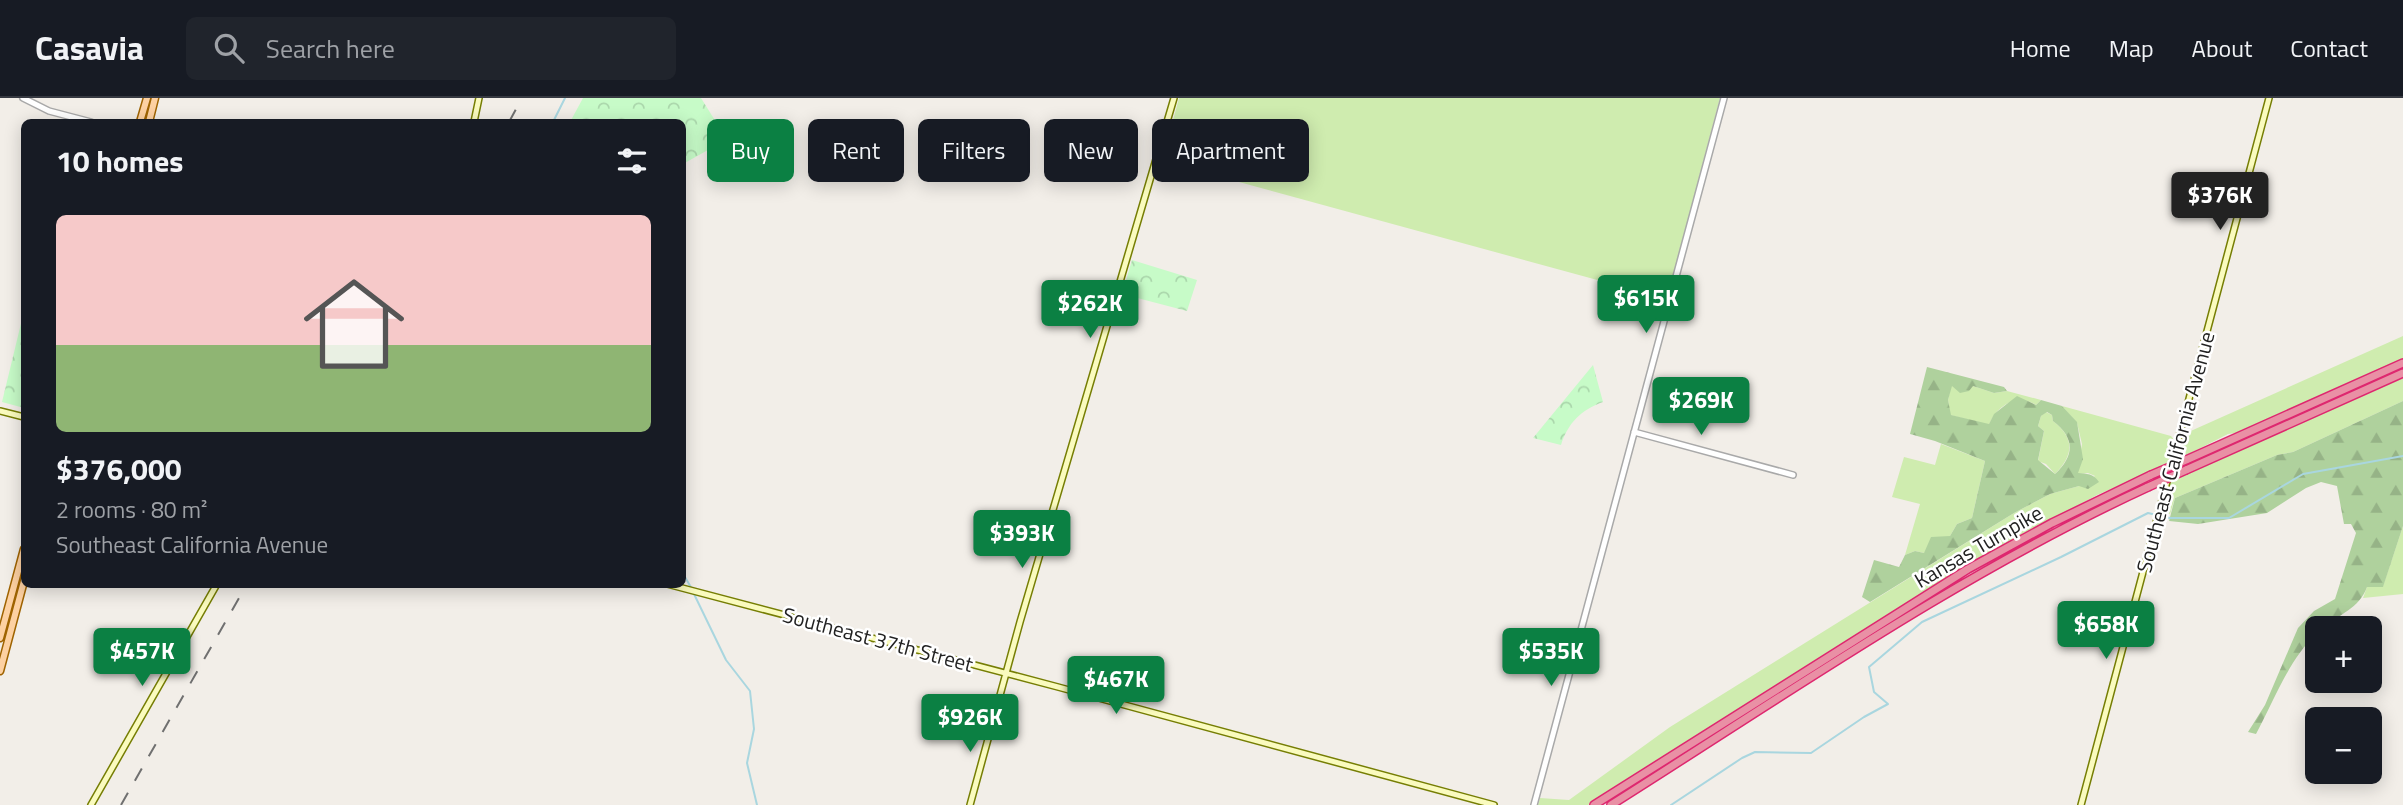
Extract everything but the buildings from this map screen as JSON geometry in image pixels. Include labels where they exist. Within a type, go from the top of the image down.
[{"type":"highway","name":"Kansas Turnpike","points":[[1594,805],[1987,558],[2075,511],[2151,475],[2403,363]]},
{"type":"highway","name":"Kansas Turnpike","points":[[1611,805],[1967,581],[2061,528],[2148,486],[2403,373]]},
{"type":"main road","points":[[141,119],[147,98]]},
{"type":"main road","points":[[150,119],[155,98]]},
{"type":"main road","points":[[475,119],[479,98]]},
{"type":"main road","points":[[970,805],[1174,98]]},
{"type":"main road","name":"Southeast California Avenue","points":[[2081,805],[2269,98]]},
{"type":"main road","points":[[0,411],[21,415]]},
{"type":"main road","points":[[0,638],[21,560]]},
{"type":"main road","points":[[0,671],[22,588]]},
{"type":"main road","points":[[91,805],[215,588]]},
{"type":"main road","name":"Southeast 37th Street","points":[[679,588],[1494,805]]},
{"type":"street","points":[[23,98],[49,111],[80,119]]},
{"type":"street","points":[[1534,805],[1724,98]]},
{"type":"street","points":[[1634,432],[1793,475]]},
{"type":"green space","points":[[583,98],[701,98],[714,119],[707,119],[707,151],[686,162],[686,119],[572,119]]},
{"type":"green space","points":[[1179,98],[1720,98],[1667,299],[1239,182],[1309,182],[1309,119],[1173,119]]},
{"type":"green space","points":[[1132,260],[1197,280],[1187,311],[1122,294]]},
{"type":"green space","points":[[21,323],[21,407],[2,402]]},
{"type":"green space","points":[[2403,336],[2403,359],[2236,433],[2228,434],[2177,460],[2184,434]]},
{"type":"green space","points":[[1593,365],[1603,402],[1576,418],[1561,445],[1533,438]]},
{"type":"green space","points":[[1927,367],[2004,387],[2007,391],[1994,393],[1973,386],[1969,391],[1960,393],[1952,386],[1948,400],[1951,415],[1989,424],[1994,414],[2017,396],[2036,405],[2041,400],[2062,406],[2077,422],[2083,459],[2078,473],[2092,475],[2099,482],[2088,489],[2079,486],[2050,494],[2014,513],[1870,602],[1862,597],[1874,560],[1899,567],[1905,555],[1915,551],[1924,553],[1931,537],[1950,536],[1957,524],[1972,518],[1985,461],[1910,434]],"holes":[[[2047,412],[2052,415],[2053,421],[2069,440],[2070,447],[2066,460],[2055,474],[2038,460],[2044,431],[2038,426],[2041,416]]]},
{"type":"green space","points":[[2403,378],[2403,401],[2293,452],[2277,455],[2175,498],[2170,514],[2162,512],[2170,481]]},
{"type":"green space","points":[[1951,386],[1973,386],[1994,393],[2007,391],[2041,400],[2036,405],[2022,400],[2008,403],[1997,412],[1989,425],[1950,415],[1948,400]]},
{"type":"green space","points":[[2403,401],[2403,526],[2383,587],[2367,587],[2359,601],[2340,616],[2309,616],[2335,599],[2356,533],[2351,524],[2344,524],[2337,486],[2321,482],[2306,488],[2267,513],[2198,524],[2169,521],[2175,498],[2277,455],[2293,452]]},
{"type":"green space","points":[[2062,406],[2171,436],[2175,441],[2169,464],[2097,495],[1963,568],[1588,805],[1538,805],[1540,798],[1569,800],[1670,727],[2014,513],[2050,494],[2079,486],[2095,476],[2088,473],[2077,474],[2082,444],[2077,423]]},
{"type":"green space","points":[[2046,412],[2052,415],[2053,421],[2068,440],[2069,453],[2055,474],[2046,464],[2038,461],[2044,431],[2038,426],[2041,416]]},
{"type":"green space","points":[[1941,444],[1985,461],[1972,518],[1957,524],[1950,536],[1924,553],[1915,551],[1905,555],[1920,504],[1892,497],[1904,457],[1935,465]]},
{"type":"green space","points":[[2403,526],[2403,594],[2363,598],[2367,587],[2383,586]]},
{"type":"green space","points":[[2305,621],[2305,646],[2290,668],[2256,734],[2248,732],[2265,705],[2298,628]]},
{"type":"waterway","points":[[554,119],[565,98]]},
{"type":"waterway","points":[[1671,805],[1755,752],[1811,753],[1888,704],[1874,692],[1869,667],[1922,622],[2148,513],[2170,518],[2229,518],[2303,474],[2403,456]]},
{"type":"waterway","points":[[686,579],[692,589]]},
{"type":"waterway","points":[[694,594],[726,660],[750,691],[754,729],[747,763],[757,805]]},
{"type":"railway","points":[[511,119],[522,98]]},
{"type":"railway","points":[[121,805],[245,588]]}]
